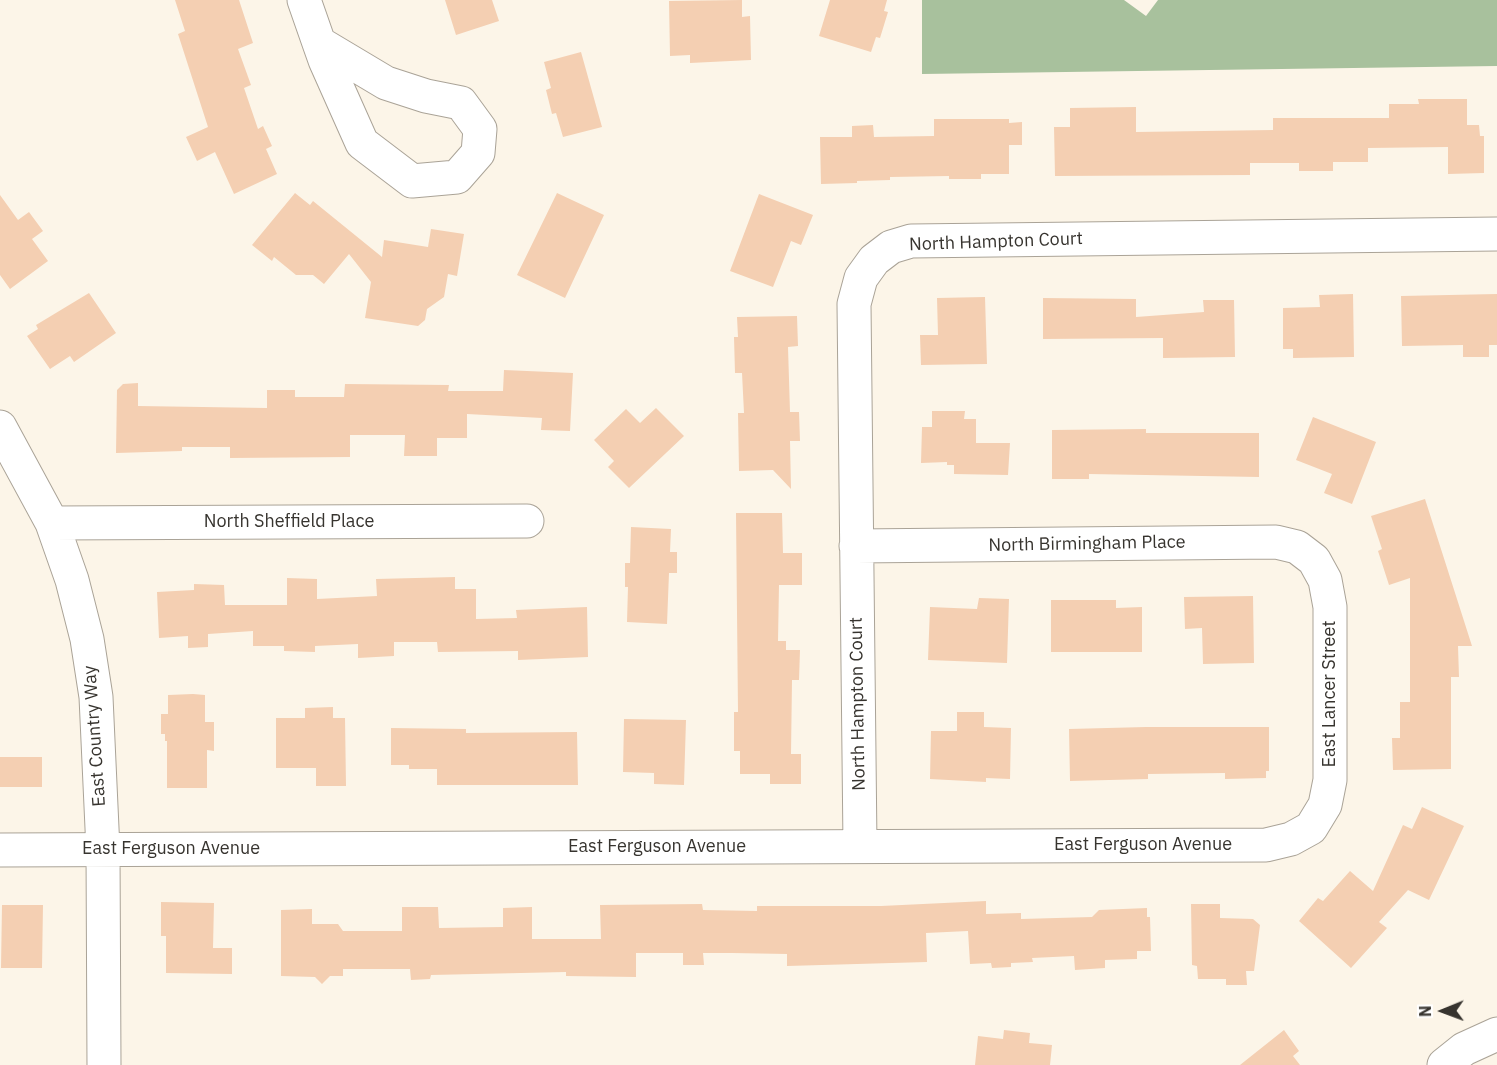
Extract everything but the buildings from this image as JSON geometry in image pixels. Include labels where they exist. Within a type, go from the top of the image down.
[{"type":"street","points":[[304,0],[319,43],[362,143],[412,181],[457,177],[478,153],[480,129],[461,103],[426,96],[386,83],[319,43]]},
{"type":"street","name":"North Hampton Court","points":[[860,845],[854,304],[861,278],[874,260],[891,247],[911,241],[1497,234]]},
{"type":"street","name":"East Country Way","points":[[0,426],[52,523],[72,580],[94,685],[103,850],[104,1065]]},
{"type":"street","name":"North Sheffield Place","points":[[52,523],[527,521]]},
{"type":"street","name":"North Birmingham Place","points":[[856,546],[1276,542],[1297,547],[1314,560]]},
{"type":"street","name":"East Lancer Street","points":[[1311,828],[1325,805],[1330,780],[1330,607],[1325,580],[1314,560]]},
{"type":"street","name":"East Ferguson Avenue","points":[[0,850],[1266,845],[1291,838],[1311,828]]},
{"type":"street","points":[[1444,1065],[1464,1049],[1497,1034]]},
{"type":"green space","points":[[922,0],[1124,0],[1146,16],[1158,0],[1497,0],[1497,66],[922,74]]}]
